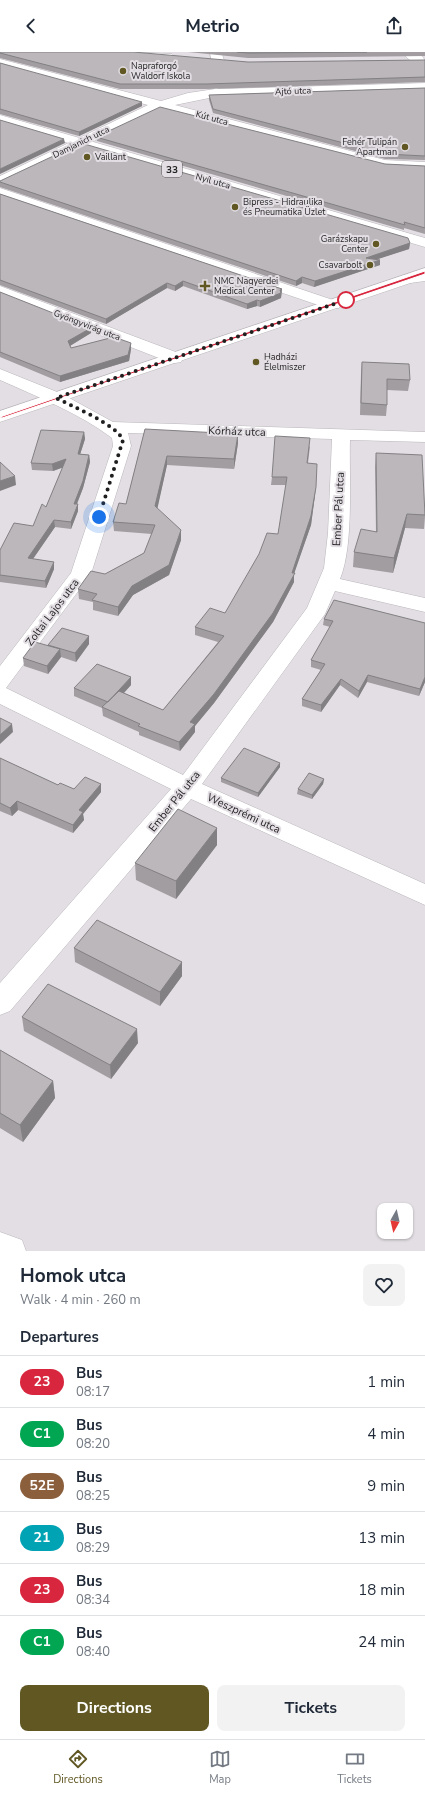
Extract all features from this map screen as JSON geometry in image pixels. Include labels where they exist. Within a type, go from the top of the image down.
[{"type":"street","points":[[133,52],[177,57]]},
{"type":"street","points":[[405,57],[423,61]]},
{"type":"street","points":[[214,58],[232,62]]},
{"type":"street","points":[[138,99],[156,96],[214,93],[221,63],[214,58]]},
{"type":"street","name":"Kút utca","points":[[0,62],[387,165],[425,166]]},
{"type":"street","name":"Ajtó utca","points":[[162,105],[188,97],[214,93],[425,86]]},
{"type":"street","name":"Damjanich utca","points":[[0,181],[154,107],[162,105]]},
{"type":"street","name":"Nyíl utca","points":[[0,119],[422,244]]},
{"type":"street","points":[[0,192],[333,305]]},
{"type":"street","points":[[0,417],[422,274]]},
{"type":"street","name":"Gyöngyvirág utca","points":[[0,291],[175,358]]},
{"type":"street","name":"Kórház utca","points":[[0,374],[56,398],[109,427],[425,437]]},
{"type":"street","name":"Zoltai Lajos utca","points":[[0,682],[81,574],[122,446],[121,436],[109,427]]},
{"type":"street","name":"Ember Pál utca","points":[[0,1003],[187,787],[317,609],[334,568],[338,533],[341,434]]},
{"type":"street","points":[[328,583],[425,605]]},
{"type":"street","name":"Weszprémi utca","points":[[0,694],[187,787],[425,895]]},
{"type":"street","points":[[0,1248],[10,1251]]},
{"type":"building","points":[[0,52],[133,52],[248,62],[425,60],[425,77],[206,84],[120,84]]},
{"type":"building","points":[[237,52],[367,52],[248,53]]},
{"type":"building","points":[[0,63],[142,102],[79,132],[0,109]]},
{"type":"building","points":[[425,88],[425,156],[386,154],[213,109],[209,95]]},
{"type":"building","points":[[160,107],[385,164],[425,166],[425,228],[404,222],[405,225],[96,137]]},
{"type":"building","points":[[0,120],[64,139],[0,169]]},
{"type":"building","points":[[81,143],[408,238],[410,243],[366,258],[380,260],[315,281],[302,277],[296,281],[0,182]]},
{"type":"building","points":[[0,194],[282,289],[280,290],[281,293],[247,304],[183,281],[175,286],[167,283],[106,319],[0,280]]},
{"type":"building","points":[[0,292],[91,328],[68,341],[71,348],[114,337],[131,343],[128,355],[60,376],[0,352]]},
{"type":"building","points":[[362,362],[409,364],[410,380],[387,379],[387,405],[361,403]]},
{"type":"building","points":[[145,429],[238,434],[234,459],[167,456],[155,506],[181,530],[169,565],[132,586],[118,607],[92,600],[97,594],[78,589],[91,571],[105,574],[144,553],[155,525],[113,522],[119,503],[126,504]]},
{"type":"building","points":[[41,430],[84,432],[78,454],[89,455],[83,481],[74,504],[78,504],[71,522],[54,520],[28,558],[54,562],[45,581],[0,575],[0,550],[14,523],[33,526],[42,504],[46,507],[66,459],[52,464],[31,463]]},
{"type":"building","points":[[275,436],[310,438],[307,463],[317,464],[316,487],[311,516],[292,573],[295,573],[273,613],[214,694],[190,722],[195,724],[179,742],[138,726],[140,724],[102,707],[119,691],[163,710],[224,636],[195,627],[210,608],[225,613],[259,554],[267,533],[278,534],[287,477],[272,477]]},
{"type":"building","points":[[376,453],[422,455],[425,515],[407,514],[394,558],[354,552],[361,529],[377,532]]},
{"type":"building","points":[[0,462],[15,476],[0,481]]},
{"type":"building","points":[[334,600],[425,623],[425,677],[420,689],[368,675],[359,691],[341,679],[321,705],[302,699],[325,664],[311,660],[333,621],[324,619]]},
{"type":"building","points":[[62,628],[89,636],[75,653],[48,645]]},
{"type":"building","points":[[35,642],[60,649],[47,666],[23,658]]},
{"type":"building","points":[[97,664],[131,677],[108,702],[74,688]]},
{"type":"building","points":[[0,718],[12,724],[0,735]]},
{"type":"building","points":[[244,748],[280,763],[258,793],[221,778]]},
{"type":"building","points":[[0,758],[58,785],[60,783],[74,789],[85,777],[101,784],[79,810],[83,812],[73,825],[17,801],[10,808],[0,803]]},
{"type":"building","points":[[309,773],[324,779],[312,795],[298,789]]},
{"type":"building","points":[[178,809],[217,828],[176,881],[135,863]]},
{"type":"building","points":[[97,920],[182,962],[160,992],[74,948]]},
{"type":"building","points":[[48,984],[137,1029],[110,1065],[22,1017]]},
{"type":"building","points":[[0,1050],[53,1081],[20,1125],[0,1113]]},
{"type":"bus line","name":"23","points":[[0,417],[425,273]]},
{"type":"place","name":"Napraforgó Waldorf Iskola","points":[[123,71]]},
{"type":"place","name":"Fehér Tulipán Apartman","points":[[405,147]]},
{"type":"place","name":"Vaillant","points":[[87,157]]},
{"type":"place","name":"Bipress - Hidraulika és Pneumatika Üzlet","points":[[235,207]]},
{"type":"place","name":"Garázskapu Center","points":[[376,244]]},
{"type":"place","name":"Csavarbolt","points":[[370,265]]},
{"type":"place","name":"NMC Nagyerdei Medical Center","points":[[205,286]]},
{"type":"place","name":"Hadházi Élelmiszer","points":[[256,362]]},
{"type":"route","points":[[99,517],[123,440],[116,431],[56,398],[346,300]]}]
